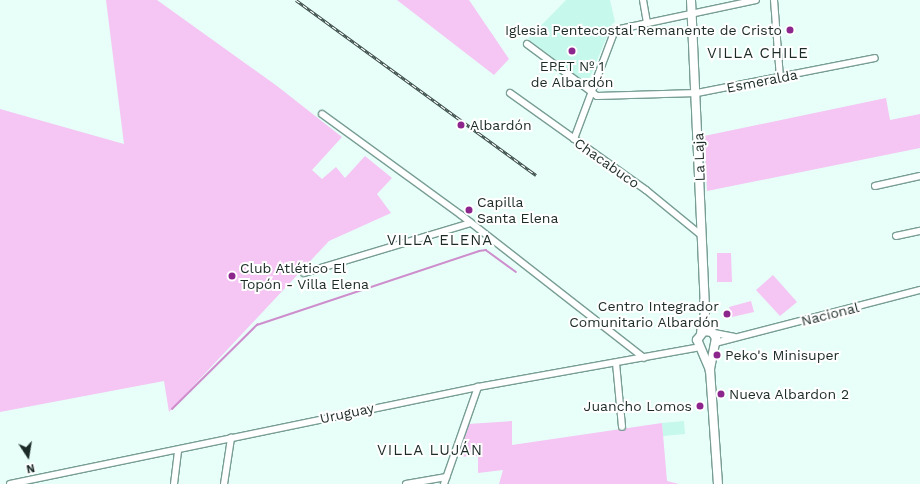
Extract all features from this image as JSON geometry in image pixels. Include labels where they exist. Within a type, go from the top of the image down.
[{"type":"main road","name":"La Laja","points":[[691,0],[693,14],[701,235],[706,315],[713,333],[715,344]]},
{"type":"main road","name":"La Laja","points":[[699,334],[706,315]]},
{"type":"main road","points":[[710,370],[701,348],[699,334],[713,333]]},
{"type":"main road","points":[[701,348],[715,344],[710,370],[718,484]]},
{"type":"street","points":[[643,0],[647,23]]},
{"type":"street","points":[[574,139],[615,30],[756,0]]},
{"type":"street","points":[[774,0],[780,78]]},
{"type":"street","points":[[527,44],[591,92]]},
{"type":"street","name":"Esmeralda","points":[[591,92],[597,96],[696,93],[780,78],[875,58]]},
{"type":"street","name":"Chacabuco","points":[[510,93],[574,139],[701,235]]},
{"type":"street","points":[[322,114],[471,223],[644,358]]},
{"type":"street","points":[[875,186],[920,176]]},
{"type":"street","points":[[304,273],[471,223]]},
{"type":"street","points":[[896,236],[920,231]]},
{"type":"street","name":"Nacional","points":[[715,344],[740,336],[920,290]]},
{"type":"street","name":"Nacional","points":[[713,333],[740,336]]},
{"type":"street","name":"Uruguay","points":[[684,349],[699,334]]},
{"type":"street","name":"Uruguay","points":[[10,484],[478,387],[644,358],[684,349],[701,348]]},
{"type":"street","points":[[616,363],[622,427]]},
{"type":"street","points":[[444,484],[478,387]]},
{"type":"street","points":[[224,484],[231,438]]},
{"type":"street","points":[[174,484],[178,450]]},
{"type":"street","points":[[406,484],[446,477]]},
{"type":"shaded area","points":[[106,0],[157,0],[277,86],[342,137],[312,170],[322,179],[336,167],[345,178],[365,156],[392,178],[377,194],[391,213],[329,241],[169,412],[164,381],[0,412],[0,109],[124,144]]},
{"type":"shaded area","points":[[397,0],[469,0],[509,59],[494,75]]},
{"type":"shaded area","name":"EPET Nº 1 de Albardón","points":[[566,0],[610,0],[615,22],[612,24],[589,80],[585,82],[528,39]]},
{"type":"shaded area","points":[[886,98],[890,120],[920,114],[920,148],[707,191],[704,136]]},
{"type":"shaded area","points":[[717,253],[731,253],[732,282],[717,282]]},
{"type":"shaded area","points":[[773,275],[797,302],[780,316],[756,290]]},
{"type":"shaded area","points":[[751,301],[754,312],[732,317],[729,307]]},
{"type":"shaded area","points":[[512,421],[512,445],[662,423],[667,481],[679,484],[499,484],[503,470],[478,473],[478,456],[456,457],[468,424]]},
{"type":"shaded area","points":[[684,421],[685,434],[663,436],[662,423]]},
{"type":"waterway","points":[[172,409],[257,325],[479,251],[486,250],[516,272]]},
{"type":"railway","points":[[296,0],[536,175]]},
{"type":"place","name":"Iglesia Pentecostal Remanente de Cristo","points":[[790,30]]},
{"type":"place","name":"EPET Nº 1 de Albardón","points":[[572,51]]},
{"type":"place","name":"Albardón","points":[[461,125]]},
{"type":"place","name":"Capilla Santa Elena","points":[[469,210]]},
{"type":"place","name":"Club Atlético El Topón - Villa Elena","points":[[232,276]]},
{"type":"place","name":"Centro Integrador Comunitario Albardón","points":[[727,314]]},
{"type":"place","name":"Peko's Minisuper","points":[[717,355]]},
{"type":"place","name":"Nueva Albardon 2","points":[[721,394]]},
{"type":"place","name":"Juancho Lomos","points":[[700,406]]},
{"type":"district","name":"VILLA CHILE","points":[[758,54]]},
{"type":"district","name":"VILLA ELENA","points":[[440,241]]},
{"type":"district","name":"VILLA LUJÁN","points":[[430,451]]}]
